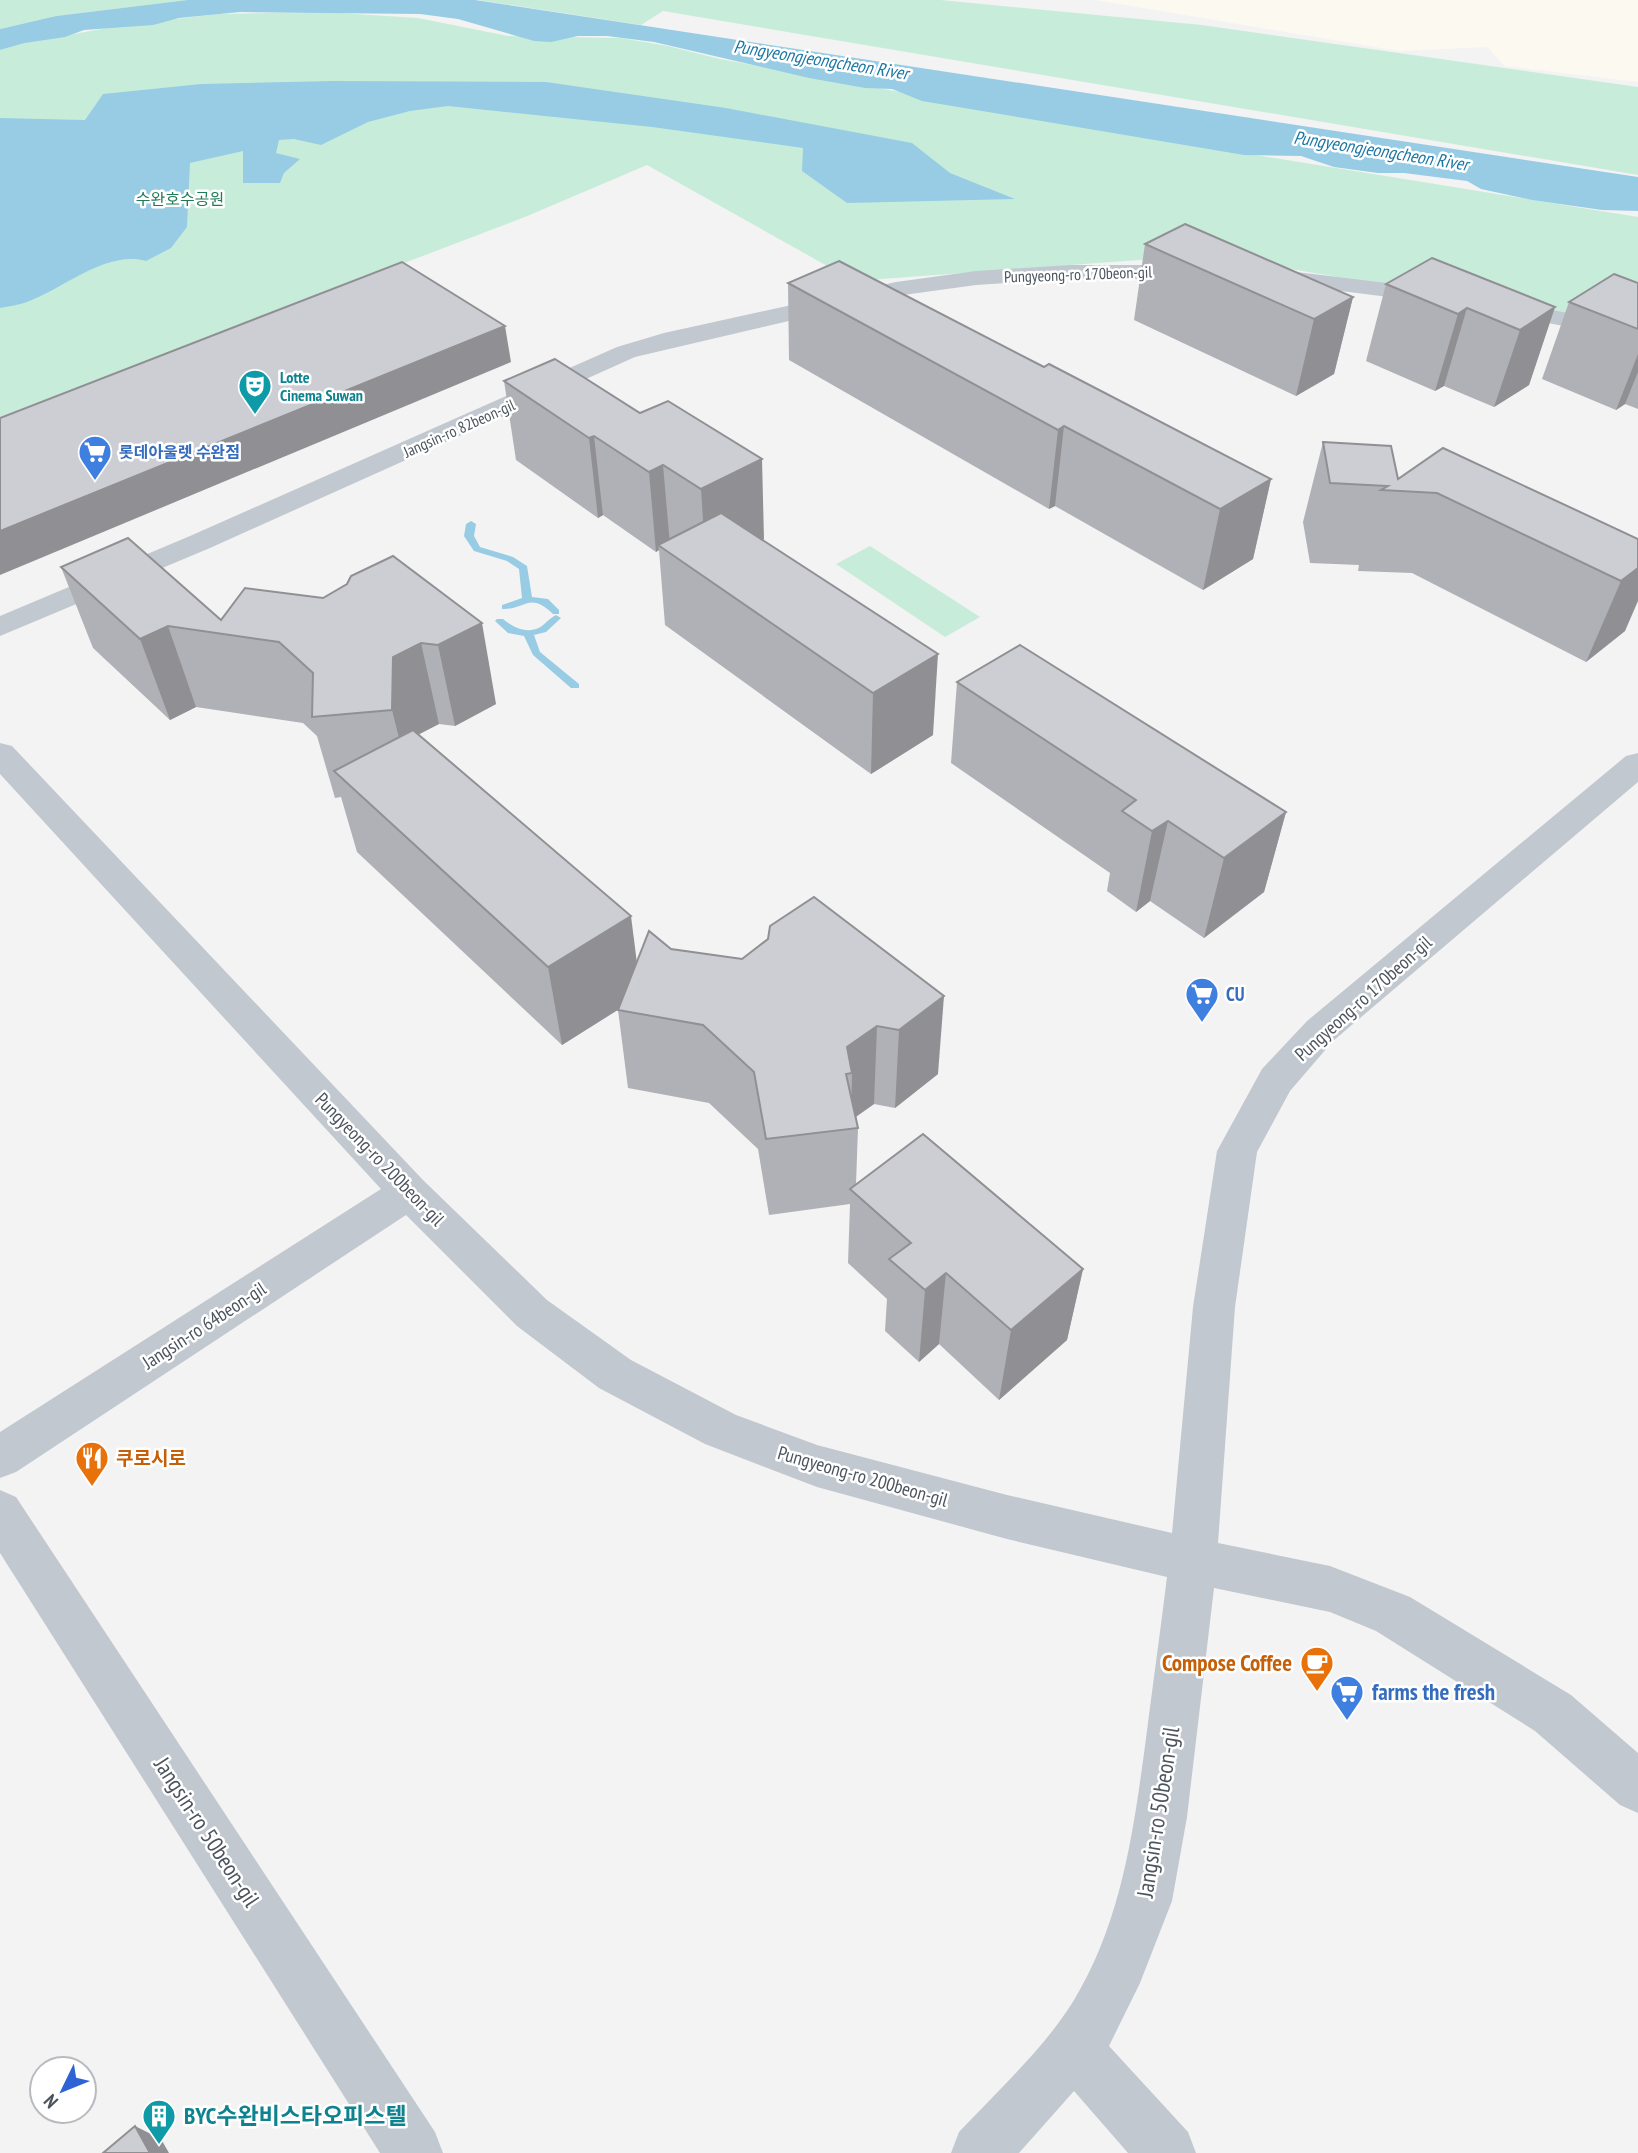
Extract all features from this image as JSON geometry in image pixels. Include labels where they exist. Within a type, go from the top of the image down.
[{"type":"street","name":"Pungyeong-ro 170beon-gil","points":[[976,278],[1081,271],[1214,272]]},
{"type":"street","points":[[1240,274],[1354,284],[1471,302],[1638,333]]},
{"type":"street","name":"Jangsin-ro 82beon-gil","points":[[0,627],[200,542],[626,352],[682,335],[896,289],[976,278]]},
{"type":"street","name":"Pungyeong-ro 170beon-gil","points":[[1193,1561],[1217,1282],[1237,1151],[1257,1111],[1276,1080],[1320,1031],[1638,764]]},
{"type":"street","name":"Pungyeong-ro 200beon-gil","points":[[8,776],[409,1192],[532,1313],[615,1374],[721,1430],[817,1466],[1007,1517],[1193,1561],[1330,1589],[1393,1614],[1553,1713],[1638,1787]]},
{"type":"street","name":"Jangsin-ro 64beon-gil","points":[[0,1457],[409,1192]]},
{"type":"street","name":"Jangsin-ro 50beon-gil","points":[[0,1512],[414,2153]]},
{"type":"street","name":"Jangsin-ro 50beon-gil","points":[[980,2153],[1074,2049],[1094,2019],[1121,1964],[1144,1901],[1161,1816],[1193,1561]]},
{"type":"street","points":[[1074,2049],[1167,2153]]},
{"type":"shaded area","points":[[1095,0],[1638,0],[1638,82],[1505,66],[1487,47],[1399,51]]},
{"type":"green space","points":[[0,0],[190,0],[56,16],[0,29]]},
{"type":"green space","points":[[478,0],[941,0],[1202,25],[1638,87],[1638,175],[663,11],[641,25]]},
{"type":"green space","name":"수완호수공원","points":[[323,12],[418,18],[508,36],[621,38],[720,59],[1157,139],[1638,217],[1638,328],[1208,255],[854,281],[647,165],[525,217],[336,289],[0,463],[0,50],[123,25],[219,14]]},
{"type":"green space","points":[[870,546],[980,617],[945,637],[836,564]]},
{"type":"water","name":"Pungyeongjeongcheon River","points":[[188,0],[475,0],[1638,177],[1638,211],[1602,210],[1532,200],[1481,189],[1467,181],[1334,167],[1301,156],[1244,155],[922,101],[892,89],[865,88],[809,78],[654,42],[607,36],[578,36],[551,42],[534,41],[458,19],[420,14],[240,12],[179,18],[153,25],[84,30],[65,37],[0,50],[0,29],[56,16]]},
{"type":"water","name":"수완호수공원","points":[[332,81],[546,82],[726,108],[912,143],[950,173],[1015,199],[847,203],[802,171],[803,148],[652,127],[448,106],[410,111],[368,122],[321,145],[294,139],[279,140],[276,153],[300,159],[284,173],[280,183],[243,183],[243,151],[190,163],[187,227],[171,248],[146,261],[131,259],[100,266],[27,302],[0,308],[0,118],[85,120],[103,94],[201,84]]},
{"type":"building","points":[[1185,224],[1353,297],[1314,319],[1145,244]]},
{"type":"building","points":[[1432,258],[1555,307],[1520,330],[1467,308],[1458,314],[1386,284]]},
{"type":"building","points":[[839,261],[1044,367],[1049,364],[1271,479],[1220,509],[1064,426],[1058,430],[788,283]]},
{"type":"building","points":[[402,262],[505,326],[0,531],[0,418]]},
{"type":"building","points":[[1614,274],[1638,283],[1638,329],[1569,302]]},
{"type":"building","points":[[555,359],[640,413],[668,401],[762,459],[701,489],[663,465],[649,472],[594,436],[589,438],[504,381]]},
{"type":"building","points":[[1323,442],[1391,446],[1398,479],[1443,448],[1638,539],[1638,568],[1621,581],[1437,493],[1381,490],[1388,486],[1330,483]]},
{"type":"building","points":[[721,513],[938,654],[873,693],[658,545]]},
{"type":"building","points":[[128,538],[221,620],[245,588],[323,598],[347,584],[351,576],[393,556],[482,623],[438,645],[421,643],[393,657],[392,710],[312,717],[313,673],[279,642],[168,626],[140,639],[61,567]]},
{"type":"building","points":[[1020,645],[1286,812],[1224,858],[1168,821],[1152,831],[1122,811],[1136,800],[957,682]]},
{"type":"building","points":[[413,730],[631,916],[548,967],[334,771]]},
{"type":"building","points":[[814,897],[944,996],[899,1030],[877,1026],[847,1047],[852,1073],[846,1074],[858,1128],[766,1139],[754,1072],[703,1025],[618,1010],[649,931],[671,949],[742,959],[768,939],[770,926]]},
{"type":"building","points":[[923,1134],[1083,1269],[1011,1330],[946,1273],[925,1290],[889,1259],[911,1243],[850,1189]]},
{"type":"building","points":[[135,2126],[150,2153],[103,2153]]},
{"type":"waterway","points":[[471,524],[469,536],[477,549],[510,559],[524,568],[527,599]]},
{"type":"waterway","points":[[505,607],[527,599]]},
{"type":"waterway","points":[[527,599],[545,601],[556,612]]},
{"type":"waterway","points":[[528,633],[543,630],[556,618]]},
{"type":"waterway","points":[[500,621],[511,631],[528,633]]},
{"type":"waterway","points":[[528,633],[536,653],[575,686]]},
{"type":"place","name":"Lotte Cinema Suwan","points":[[255,416]]},
{"type":"place","name":"롯데아울렛 수완점","points":[[95,482]]},
{"type":"place","name":"CU","points":[[1202,1024]]},
{"type":"place","name":"쿠로시로","points":[[92,1488]]},
{"type":"place","name":"Compose Coffee","points":[[1317,1693]]},
{"type":"place","name":"farms the fresh","points":[[1347,1722]]},
{"type":"place","name":"BYC수완비스타오피스텔","points":[[159,2146]]}]
